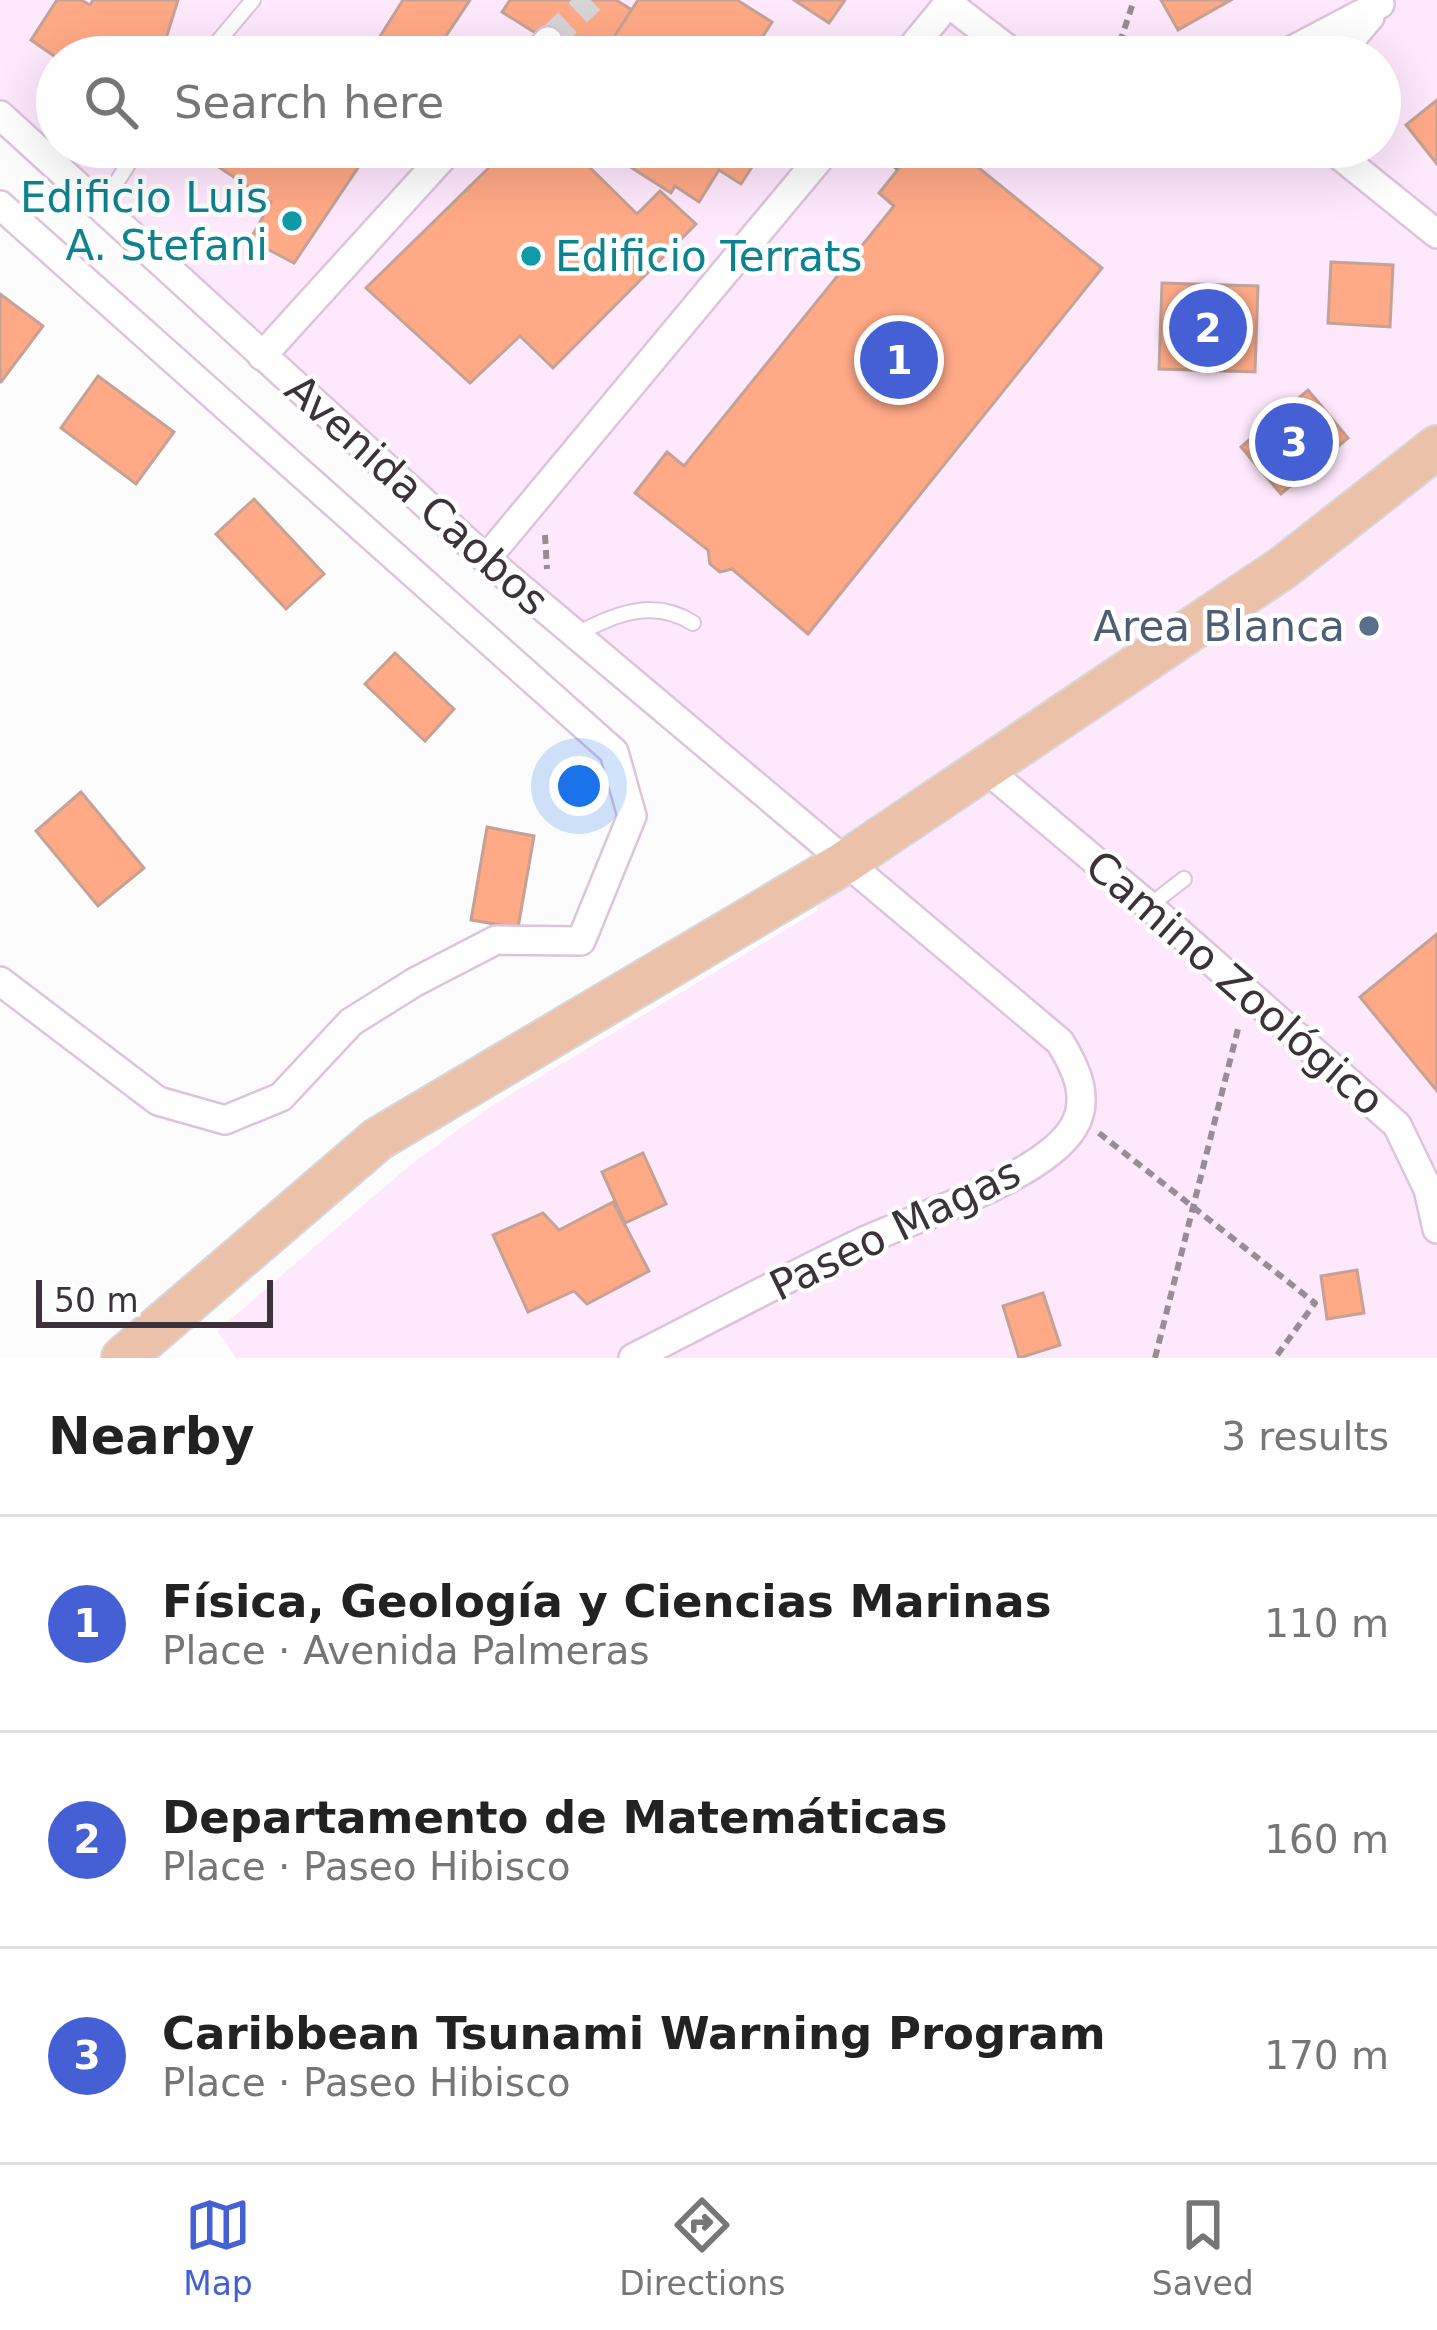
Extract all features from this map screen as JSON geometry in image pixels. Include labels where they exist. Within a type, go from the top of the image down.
[{"type":"main road","points":[[123,1358],[378,1139],[844,862],[1284,567],[1437,447]]},
{"type":"street","points":[[922,36],[950,2],[992,36]]},
{"type":"street","points":[[1318,36],[1382,2]]},
{"type":"street","points":[[1354,36],[1382,2]]},
{"type":"street","name":"Avenida Caobos","points":[[0,116],[36,150]]},
{"type":"street","name":"Avenida Caobos","points":[[55,168],[486,560],[844,862]]},
{"type":"street","points":[[262,356],[433,168]]},
{"type":"street","points":[[486,560],[812,168]]},
{"type":"street","points":[[1355,168],[1437,234]]},
{"type":"street","points":[[0,205],[614,752],[632,815],[580,941],[496,940],[350,1022],[281,1097],[225,1120],[158,1101],[0,981]]},
{"type":"street","name":"Camino Zoológico","points":[[986,769],[1397,1125],[1428,1189],[1437,1229]]},
{"type":"street","points":[[844,862],[1060,1042],[1075,1066],[1082,1093],[1077,1116]]},
{"type":"street","name":"Paseo Magas","points":[[633,1358],[862,1242],[1017,1174],[1054,1151],[1076,1125],[1077,1116]]},
{"type":"lane","points":[[223,36],[253,0]]},
{"type":"lane","points":[[99,210],[126,168]]},
{"type":"lane","points":[[575,635],[618,613],[674,611],[693,623]]},
{"type":"lane","points":[[1149,906],[1184,879]]},
{"type":"path","points":[[1122,36],[1134,0]]},
{"type":"path","points":[[545,533],[544,567],[559,581]]},
{"type":"path","points":[[1155,1358],[1247,993]]},
{"type":"path","points":[[1077,1116],[1320,1302],[1276,1358]]},
{"type":"shaded area","points":[[0,0],[1437,0],[1437,1358],[236,1358],[217,1331],[409,1166],[488,1108],[817,911],[821,877],[807,851],[479,567],[47,168],[1401,168],[1401,36],[36,36],[36,158],[0,125]]},
{"type":"building","name":"Edificio Luis A. Stefani","points":[[57,0],[90,5],[93,0],[178,0],[167,36],[36,36],[36,43],[31,40]]},
{"type":"building","points":[[403,0],[470,0],[446,36],[380,36]]},
{"type":"building","points":[[510,0],[616,0],[632,10],[615,36],[540,36],[502,12]]},
{"type":"building","points":[[638,0],[737,0],[772,22],[763,36],[615,36]]},
{"type":"building","points":[[794,0],[845,0],[829,23]]},
{"type":"building","points":[[1161,0],[1231,0],[1178,30]]},
{"type":"building","points":[[1437,100],[1437,164],[1406,125]]},
{"type":"building","name":"Edificio Luis A. Stefani","points":[[220,168],[358,168],[294,263],[250,240],[271,202]]},
{"type":"building","name":"Edificio Terrats","points":[[489,168],[590,168],[637,214],[660,191],[696,224],[553,368],[520,336],[470,383],[366,288]]},
{"type":"building","points":[[632,168],[751,168],[741,184],[719,170],[699,202],[675,186],[671,193]]},
{"type":"building","points":[[899,168],[979,168],[1102,268],[808,634],[732,569],[720,572],[710,564],[708,550],[635,493],[667,452],[684,466],[894,206],[879,193]]},
{"type":"building","points":[[1331,262],[1393,265],[1390,327],[1328,323]]},
{"type":"building","points":[[1162,283],[1258,286],[1255,372],[1159,369]]},
{"type":"building","points":[[0,294],[43,326],[1,382],[0,382]]},
{"type":"building","points":[[98,376],[174,432],[136,484],[61,428]]},
{"type":"building","points":[[1308,390],[1348,438],[1281,494],[1241,447]]},
{"type":"building","points":[[254,499],[324,574],[286,609],[216,534]]},
{"type":"building","points":[[395,653],[454,709],[425,741],[365,684]]},
{"type":"building","points":[[81,792],[144,868],[98,906],[36,831]]},
{"type":"building","points":[[487,827],[534,836],[518,928],[471,920]]},
{"type":"building","points":[[1437,934],[1437,1091],[1360,997]]},
{"type":"building","points":[[643,1153],[666,1204],[625,1223],[602,1172]]},
{"type":"building","points":[[613,1202],[649,1271],[587,1304],[574,1291],[528,1312],[493,1235],[543,1213],[559,1230]]},
{"type":"building","points":[[1357,1270],[1364,1313],[1327,1319],[1321,1276]]},
{"type":"building","points":[[1043,1293],[1060,1345],[1019,1358],[1003,1306]]},
{"type":"tunnel","points":[[553,36],[591,0]]},
{"type":"place","name":"Edificio Luis A. Stefani","points":[[292,221]]},
{"type":"place","name":"Edificio Terrats","points":[[531,256]]},
{"type":"place","name":"Departamento de Matemáticas","points":[[1208,328]]},
{"type":"place","name":"Física, Geología y Ciencias Marinas","points":[[899,360]]},
{"type":"place","name":"Caribbean Tsunami Warning Program","points":[[1294,442]]},
{"type":"place","name":"Area Blanca","points":[[1369,626]]}]
